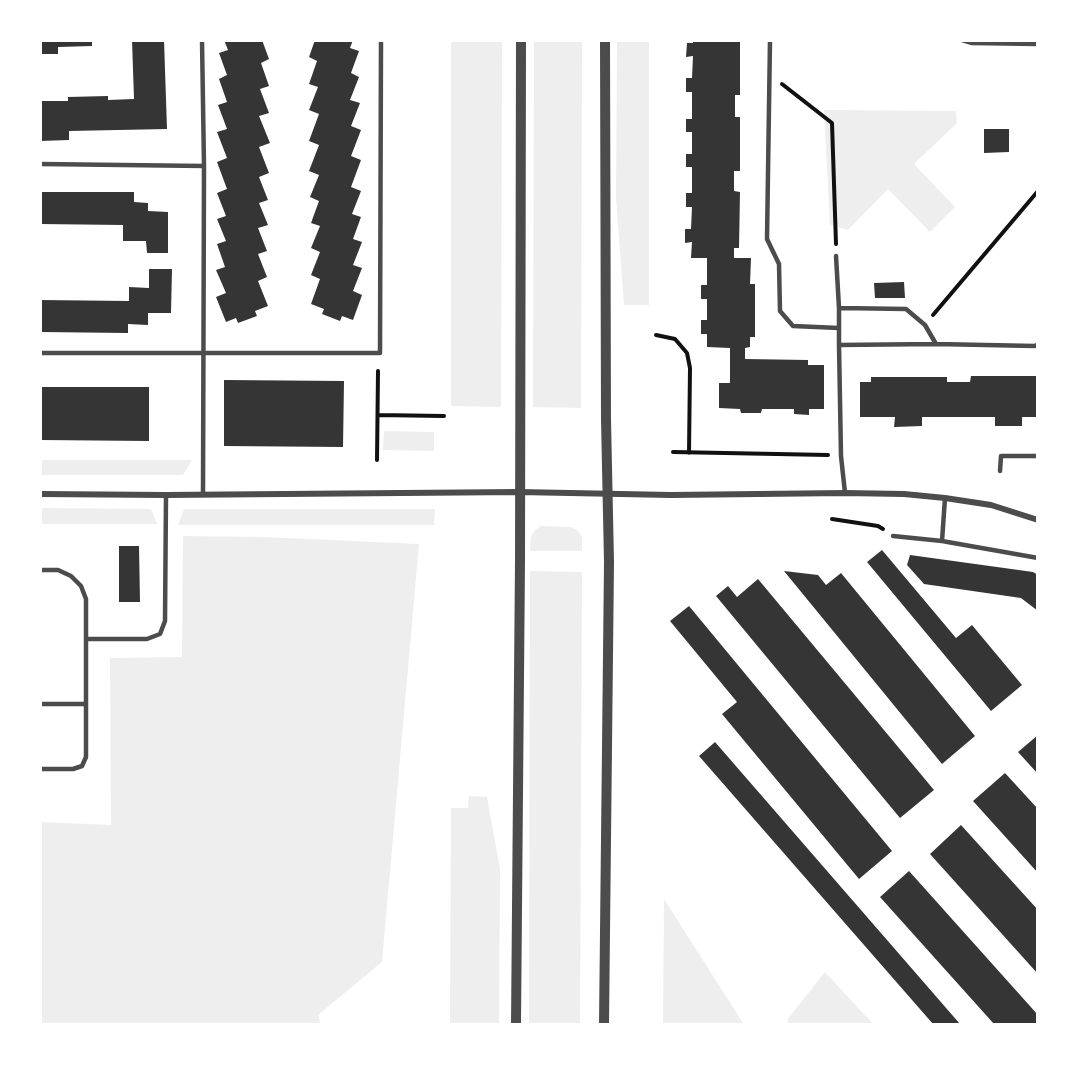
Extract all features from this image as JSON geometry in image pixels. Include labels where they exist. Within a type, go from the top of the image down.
[{"type":"street","points":[[516,1024],[521,40]]},
{"type":"street","points":[[604,1024],[609,562],[605,40]]},
{"type":"street","points":[[40,494],[519,492],[607,495],[904,494],[991,505],[1038,520]]},
{"type":"lane","points":[[202,40],[203,494]]},
{"type":"lane","points":[[40,353],[380,353],[381,40]]},
{"type":"lane","points":[[770,40],[767,238],[779,264],[780,311],[793,326],[839,328]]},
{"type":"lane","points":[[962,40],[1038,44]]},
{"type":"lane","points":[[40,164],[204,166]]},
{"type":"lane","points":[[836,256],[841,456],[845,493]]},
{"type":"lane","points":[[839,308],[906,309],[925,325],[936,344]]},
{"type":"lane","points":[[839,345],[1035,346],[1038,344]]},
{"type":"lane","points":[[1000,471],[1001,456],[1038,456]]},
{"type":"lane","points":[[86,639],[147,639],[160,634],[165,621],[166,495]]},
{"type":"lane","points":[[942,540],[945,498]]},
{"type":"lane","points":[[894,536],[942,540],[1038,558]]},
{"type":"lane","points":[[40,570],[58,570],[71,576],[81,586],[86,599],[86,757],[82,766],[73,770],[40,769]]},
{"type":"lane","points":[[40,704],[86,704]]},
{"type":"path","points":[[769,74],[832,123],[836,256]]},
{"type":"path","points":[[925,325],[1038,191]]},
{"type":"path","points":[[656,335],[675,339],[687,353],[690,368],[689,453]]},
{"type":"path","points":[[377,460],[378,372]]},
{"type":"path","points":[[378,415],[444,416]]},
{"type":"path","points":[[673,452],[841,456]]},
{"type":"path","points":[[832,519],[879,526],[894,536]]},
{"type":"shaded area","points":[[451,41],[502,41],[501,407],[451,406]]},
{"type":"shaded area","points":[[534,41],[582,41],[581,408],[533,407]]},
{"type":"shaded area","points":[[617,41],[649,41],[649,305],[624,305],[616,198]]},
{"type":"shaded area","points":[[824,110],[956,111],[957,123],[914,164],[955,207],[930,232],[888,189],[848,230],[830,225]]},
{"type":"shaded area","points":[[384,431],[434,432],[434,451],[383,450]]},
{"type":"shaded area","points":[[41,460],[192,460],[183,475],[41,475]]},
{"type":"shaded area","points":[[41,508],[151,509],[157,524],[41,524]]},
{"type":"shaded area","points":[[184,509],[435,509],[434,525],[178,525]]},
{"type":"shaded area","points":[[541,526],[570,527],[577,530],[582,537],[582,551],[530,551],[531,536]]},
{"type":"shaded area","points":[[183,536],[419,544],[382,962],[318,1015],[321,1024],[41,1024],[41,822],[111,825],[110,658],[182,657]]},
{"type":"shaded area","points":[[530,571],[582,572],[580,1024],[529,1024]]},
{"type":"shaded area","points":[[469,796],[487,797],[500,869],[499,1024],[450,1024],[451,808],[468,808]]},
{"type":"shaded area","points":[[664,899],[743,1023],[744,1024],[663,1024]]},
{"type":"shaded area","points":[[825,972],[873,1024],[789,1024],[787,1020]]},
{"type":"building","points":[[40,40],[92,40],[92,46],[58,47],[58,54],[40,54]]},
{"type":"building","points":[[132,40],[164,40],[167,129],[69,131],[69,140],[40,141],[40,101],[68,101],[68,97],[108,96],[108,100],[134,99]]},
{"type":"building","points":[[224,40],[262,40],[269,59],[261,63],[269,86],[260,89],[269,113],[259,116],[270,143],[259,147],[269,173],[259,177],[268,200],[259,203],[268,225],[258,228],[267,251],[258,254],[267,277],[258,281],[268,306],[255,311],[257,316],[238,323],[236,318],[226,322],[216,297],[226,293],[216,270],[225,267],[217,244],[226,241],[217,219],[226,216],[217,193],[227,189],[217,162],[227,158],[217,132],[227,129],[218,105],[227,102],[219,79],[227,75],[219,53],[228,50]]},
{"type":"building","points":[[315,40],[353,40],[350,48],[359,51],[351,73],[359,77],[350,100],[360,103],[351,126],[361,130],[351,156],[361,160],[351,187],[361,191],[352,214],[361,217],[353,239],[362,242],[353,265],[362,268],[353,291],[362,295],[353,320],[342,316],[340,321],[322,314],[324,309],[311,304],[320,279],[311,275],[320,252],[311,248],[320,226],[311,223],[319,201],[310,197],[319,175],[309,171],[319,145],[309,141],[319,114],[309,110],[318,87],[309,84],[317,61],[309,57]]},
{"type":"building","points":[[693,40],[740,42],[740,95],[735,95],[735,117],[740,117],[740,171],[734,171],[734,191],[740,192],[739,248],[734,248],[734,258],[751,258],[750,284],[755,284],[755,337],[750,337],[750,347],[745,348],[745,359],[808,360],[808,365],[824,365],[824,409],[809,409],[809,415],[794,414],[794,409],[762,409],[761,413],[741,413],[740,409],[719,408],[719,383],[730,383],[730,348],[707,347],[707,334],[701,334],[701,320],[707,320],[707,299],[701,299],[701,285],[707,285],[707,258],[691,258],[692,242],[685,243],[685,229],[691,229],[692,207],[686,207],[686,193],[692,193],[692,167],[686,167],[686,154],[692,154],[692,132],[686,132],[686,119],[692,119],[692,92],[686,92],[686,78],[692,78],[693,56],[686,57],[687,43],[693,43]]},
{"type":"building","points":[[984,129],[1009,129],[1009,152],[984,153]]},
{"type":"building","points":[[40,192],[134,192],[134,202],[148,203],[148,211],[168,212],[168,253],[147,253],[146,241],[123,241],[123,225],[40,224]]},
{"type":"building","points":[[149,269],[172,269],[171,313],[148,313],[148,325],[128,324],[128,333],[40,332],[40,300],[129,301],[129,287],[149,288]]},
{"type":"building","points":[[904,282],[905,298],[875,298],[874,283]]},
{"type":"building","points":[[971,376],[1038,376],[1038,417],[1022,417],[1022,426],[995,426],[995,417],[922,417],[922,426],[894,427],[895,417],[860,417],[860,382],[871,382],[871,377],[947,377],[947,382],[970,382]]},
{"type":"building","points":[[224,380],[344,381],[343,447],[224,446]]},
{"type":"building","points":[[40,387],[149,387],[149,441],[40,440]]},
{"type":"building","points":[[119,546],[139,546],[140,602],[119,602]]},
{"type":"building","points":[[882,550],[956,638],[972,625],[1022,685],[991,711],[867,562]]},
{"type":"building","points":[[910,555],[1033,572],[1038,575],[1038,611],[1021,598],[924,584],[907,565]]},
{"type":"building","points":[[784,571],[818,575],[826,585],[841,573],[975,736],[942,764]]},
{"type":"building","points":[[758,579],[934,790],[900,818],[716,596],[728,586],[737,597]]},
{"type":"building","points":[[689,606],[892,851],[859,879],[722,714],[737,702],[670,621]]},
{"type":"building","points":[[1038,735],[1038,774],[1018,752]]},
{"type":"building","points":[[715,742],[960,1024],[933,1024],[699,756]]},
{"type":"building","points":[[1005,773],[1038,809],[1038,873],[973,801]]},
{"type":"building","points":[[961,825],[1038,910],[1038,974],[930,854]]},
{"type":"building","points":[[909,871],[1038,1015],[1038,1024],[994,1024],[880,897]]}]
